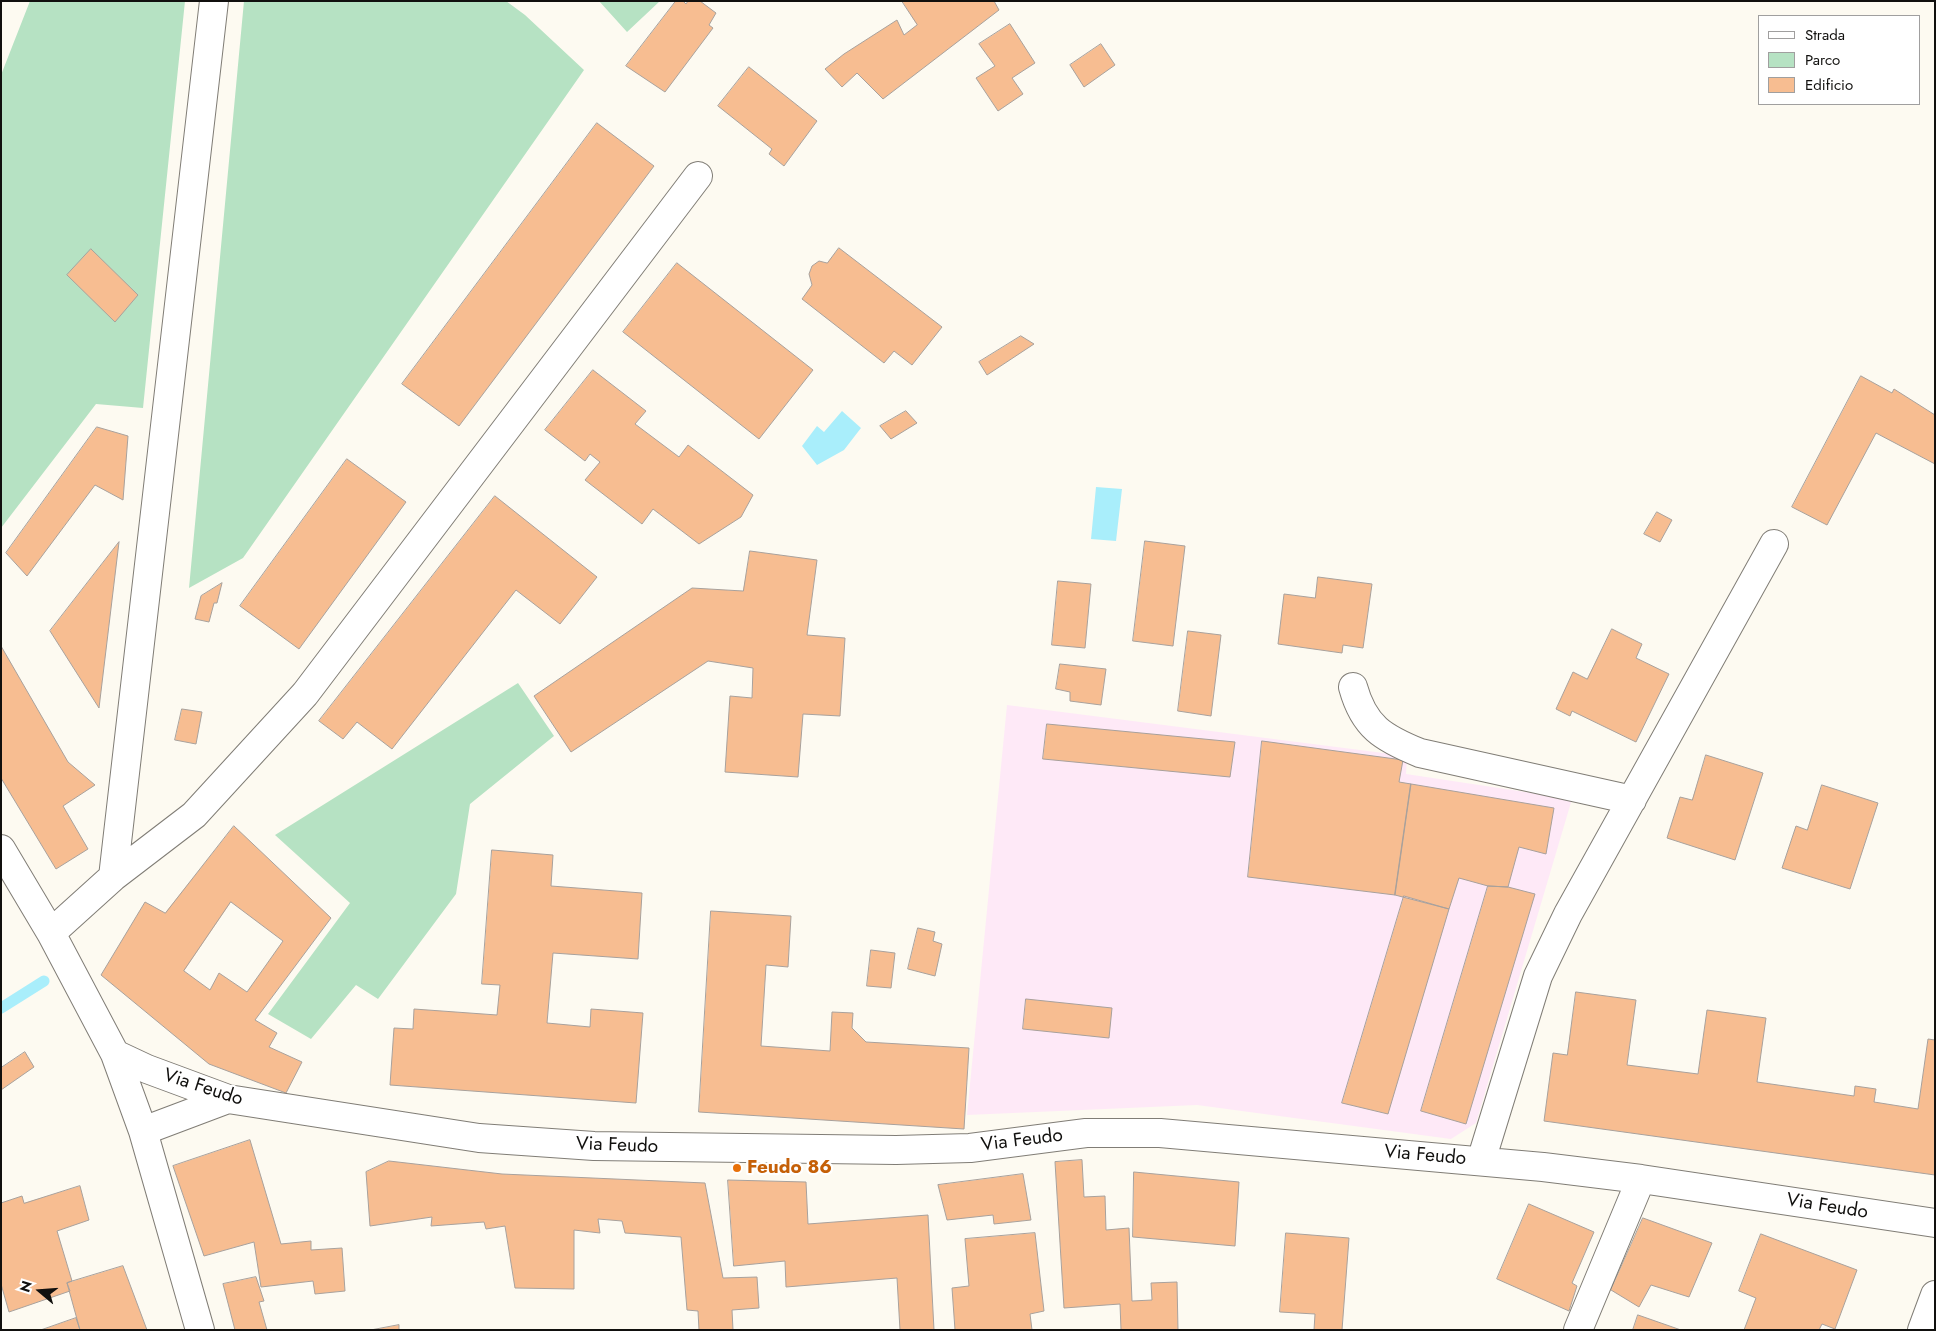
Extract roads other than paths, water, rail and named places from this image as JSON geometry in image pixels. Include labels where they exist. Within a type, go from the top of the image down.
[{"type":"street","points":[[113,878],[214,1]]},
{"type":"street","points":[[51,933],[113,878],[194,815],[306,694],[698,176]]},
{"type":"street","points":[[1481,1160],[1538,976],[1568,914],[1774,544]]},
{"type":"street","points":[[1353,687],[1357,702],[1366,720],[1378,732],[1420,753],[1632,800]]},
{"type":"street","points":[[1,849],[51,933],[114,1054],[143,1131],[200,1330]]},
{"type":"street","name":"Via Feudo","points":[[114,1054],[147,1069],[228,1099],[479,1138],[594,1146],[896,1150],[970,1148],[1086,1133],[1160,1133],[1481,1160],[1641,1179],[1935,1223]]},
{"type":"street","points":[[143,1131],[228,1099]]},
{"type":"street","points":[[1578,1330],[1641,1179]]},
{"type":"street","points":[[1922,1330],[1935,1295]]},
{"type":"water","points":[[842,411],[861,428],[844,450],[817,465],[802,446],[817,426],[824,432]]},
{"type":"water","points":[[1096,487],[1122,489],[1116,541],[1091,539]]},
{"type":"waterway","points":[[1,1008],[44,981]]},
{"type":"place","name":"Feudo 86","points":[[737,1168]]}]
